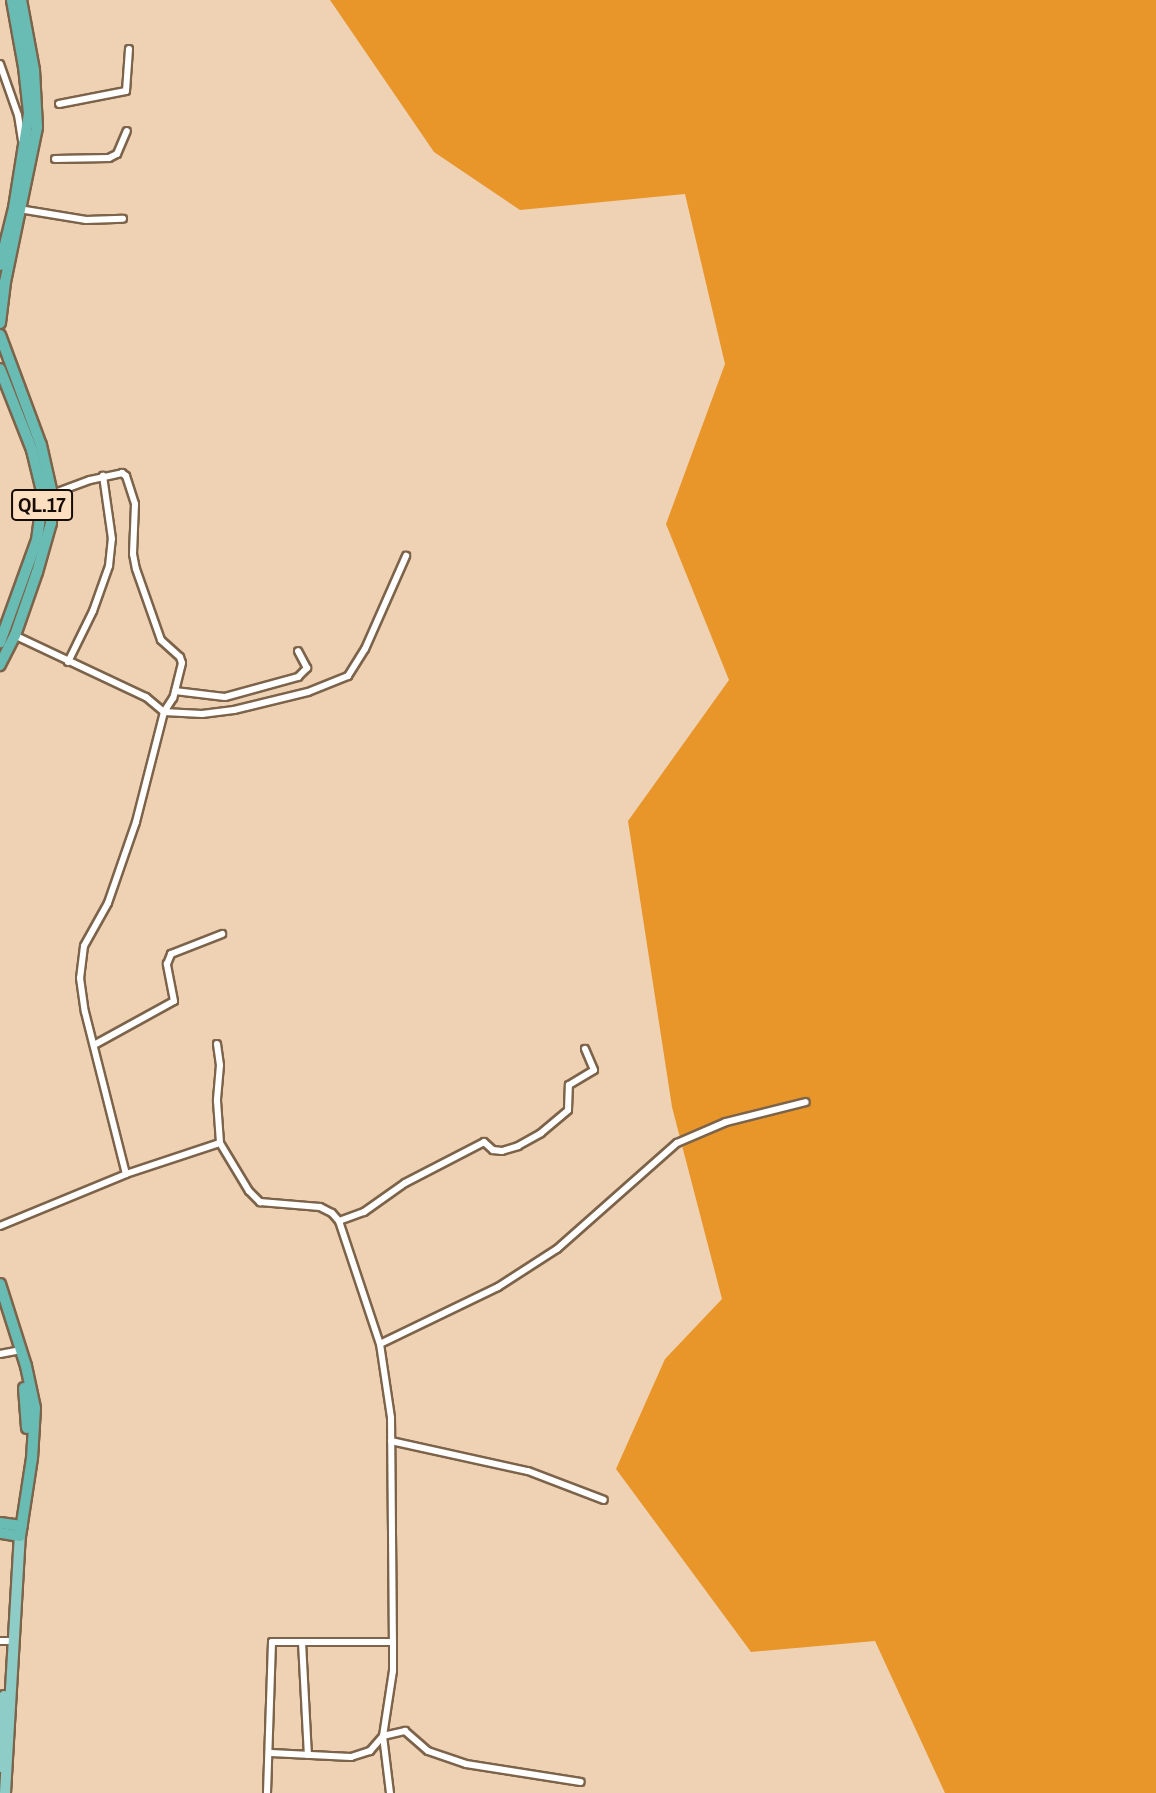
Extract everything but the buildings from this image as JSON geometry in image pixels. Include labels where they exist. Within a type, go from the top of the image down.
[{"type":"highway","points":[[0,265],[18,209],[28,96],[12,0]]},
{"type":"highway","points":[[0,323],[5,282],[38,107],[21,0]]},
{"type":"highway","points":[[0,335],[41,445],[48,495]]},
{"type":"highway","name":"QL.17","points":[[0,369],[48,495],[10,633],[0,642]]},
{"type":"highway","points":[[0,665],[10,633]]},
{"type":"highway","points":[[0,1284],[26,1366],[35,1408],[32,1458],[18,1531]]},
{"type":"highway","points":[[0,1304],[16,1351],[26,1399],[28,1438],[18,1531]]},
{"type":"highway","points":[[0,1523],[18,1531]]},
{"type":"highway","points":[[0,1533],[18,1531]]},
{"type":"main road","points":[[0,1767],[4,1641],[18,1531]]},
{"type":"main road","points":[[5,1793],[18,1531]]},
{"type":"street","points":[[59,104],[126,92],[129,49]]},
{"type":"street","points":[[0,64],[19,115],[23,152]]},
{"type":"street","points":[[55,159],[109,158],[117,154],[127,131]]},
{"type":"street","points":[[18,209],[86,220],[123,219]]},
{"type":"street","points":[[48,495],[122,473],[130,484],[135,505],[133,554],[136,569],[161,640],[180,657],[181,663],[175,691],[164,712],[136,822],[116,884],[84,946],[80,978],[125,1174]]},
{"type":"street","points":[[68,662],[93,611],[109,566],[112,539],[103,477]]},
{"type":"street","points":[[10,633],[146,697],[164,712],[202,714],[234,710],[331,685],[348,676],[365,649],[406,556]]},
{"type":"street","points":[[175,691],[225,697],[299,677],[307,668],[299,651]]},
{"type":"street","points":[[94,1045],[174,1001],[167,964],[171,954],[222,934]]},
{"type":"street","points":[[217,1044],[220,1065],[217,1101],[220,1143],[249,1191],[260,1202],[320,1207],[332,1213],[339,1221],[380,1344],[391,1441],[393,1671],[383,1736],[390,1793]]},
{"type":"street","points":[[339,1221],[364,1212],[405,1183],[484,1142],[493,1150],[502,1151],[541,1133],[568,1111],[569,1085],[594,1070],[585,1049]]},
{"type":"street","points":[[380,1344],[498,1287],[556,1249],[611,1203],[652,1162],[677,1143],[726,1122],[806,1102]]},
{"type":"street","points":[[0,1226],[125,1174],[220,1143]]},
{"type":"street","points":[[0,1354],[16,1351]]},
{"type":"street","points":[[391,1441],[528,1471],[604,1500]]},
{"type":"street","points":[[267,1793],[271,1753],[272,1642],[393,1642]]},
{"type":"street","points":[[302,1642],[308,1755]]},
{"type":"street","points":[[271,1753],[351,1757],[370,1751],[383,1736],[405,1731],[428,1751],[466,1764],[581,1782]]},
{"type":"shaded area","points":[[330,0],[1156,0],[1156,1793],[945,1793],[875,1641],[751,1652],[616,1469],[665,1359],[722,1299],[672,1107],[628,821],[729,680],[666,524],[725,364],[685,194],[520,210],[434,152]]}]
